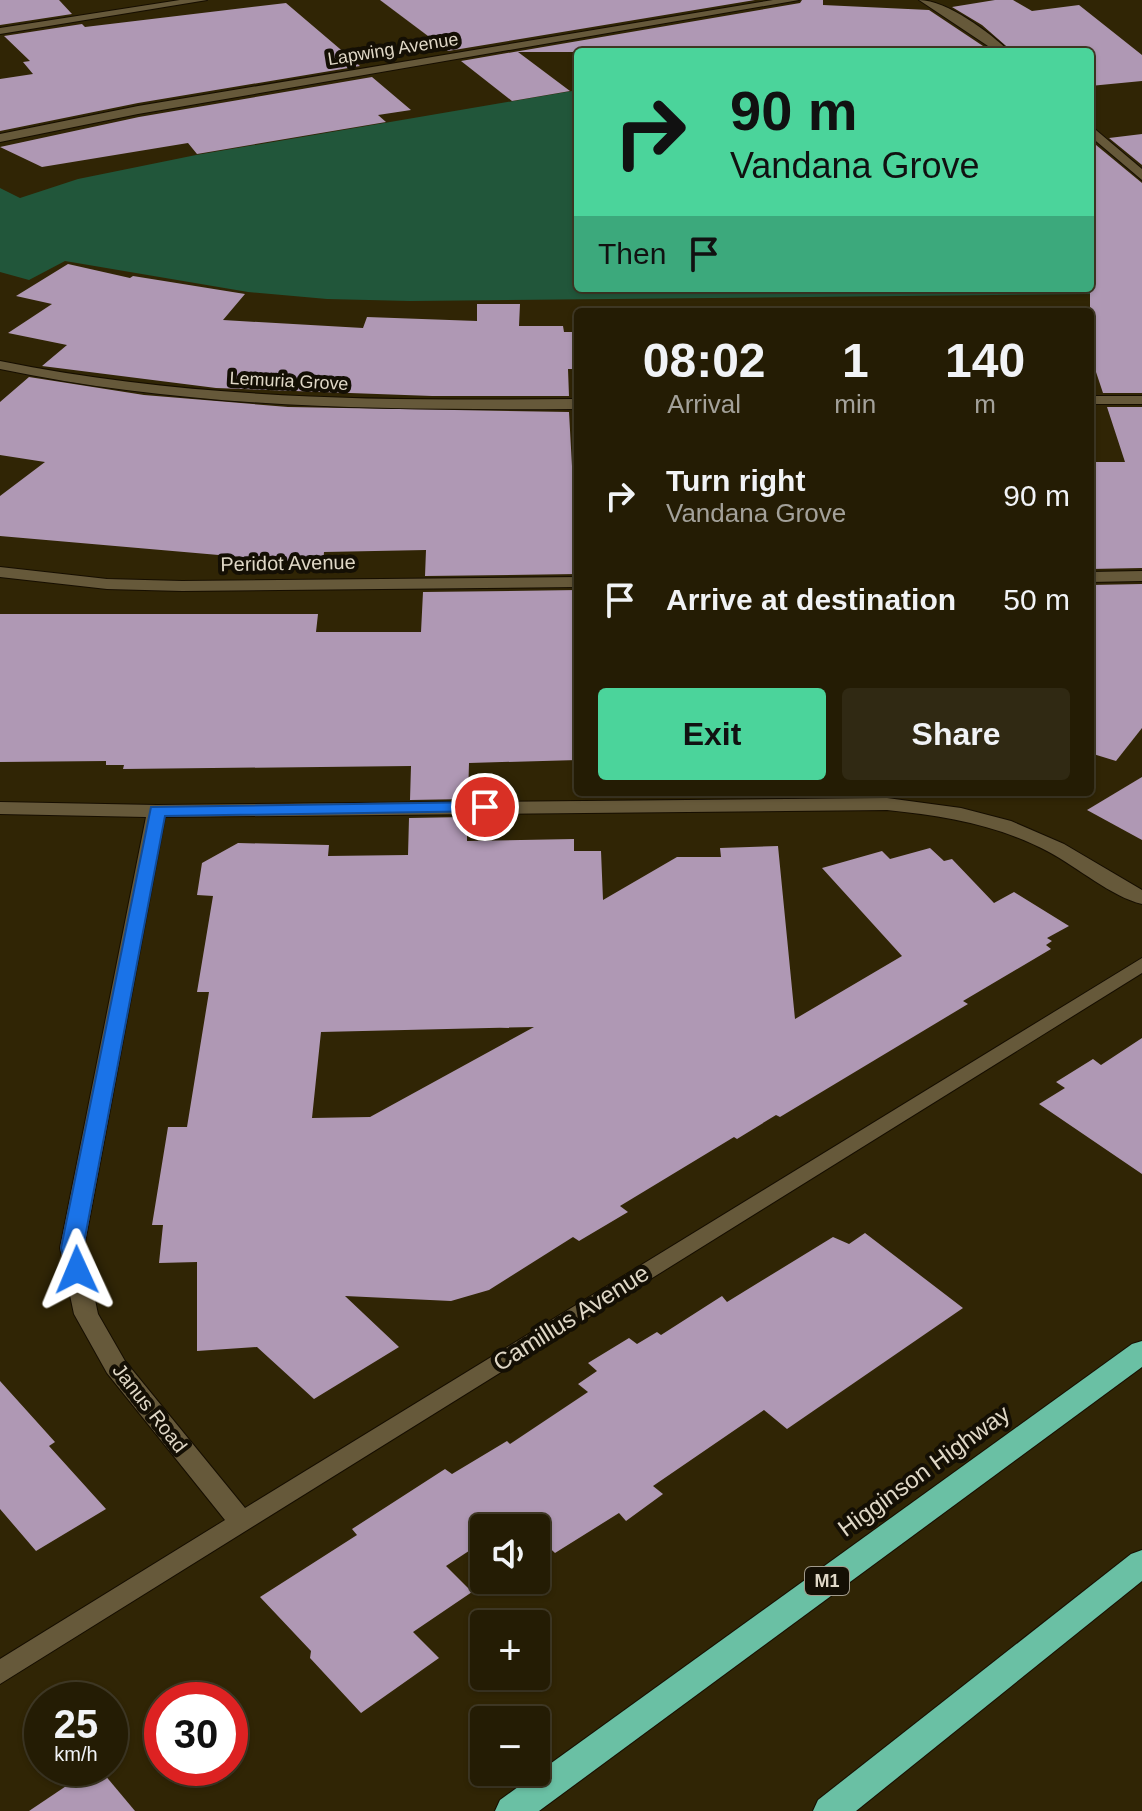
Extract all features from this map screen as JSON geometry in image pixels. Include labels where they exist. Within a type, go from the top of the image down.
[{"type":"highway","name":"Higginson Highway","points":[[512,1811],[1142,1352]]},
{"type":"highway","points":[[830,1811],[1142,1563]]},
{"type":"street","points":[[0,31],[201,0]]},
{"type":"street","name":"Lapwing Avenue","points":[[0,138],[138,110],[793,0]]},
{"type":"street","points":[[925,0],[973,28],[999,48]]},
{"type":"street","points":[[1094,133],[1142,176]]},
{"type":"street","name":"Lemuria Grove","points":[[0,365],[92,382],[288,402],[574,404]]},
{"type":"street","points":[[1094,400],[1142,400]]},
{"type":"street","name":"Peridot Avenue","points":[[0,572],[107,584],[182,586],[574,582]]},
{"type":"street","points":[[1094,577],[1142,576]]},
{"type":"street","points":[[0,808],[157,811],[887,804],[949,811],[1005,825],[1053,847],[1142,898]]},
{"type":"street","name":"Janus Road","points":[[157,811],[72,1248],[86,1314],[116,1367],[241,1522]]},
{"type":"street","name":"Camillus Avenue","points":[[0,1673],[1142,964]]},
{"type":"green space","points":[[574,91],[574,292],[1095,294],[410,301],[327,299],[248,292],[65,261],[29,280],[0,272],[0,188],[20,198],[78,179],[196,155]]},
{"type":"building","points":[[0,0],[59,0],[72,14],[0,25]]},
{"type":"building","points":[[380,0],[755,0],[448,51]]},
{"type":"building","points":[[802,0],[823,0],[823,5],[929,10],[986,48],[574,48],[574,52],[518,52],[570,91],[512,101],[461,61],[800,3]]},
{"type":"building","points":[[995,0],[1013,0],[1032,11],[1079,5],[1142,55],[1142,81],[1094,86],[1094,48],[1008,48],[982,25],[952,7]]},
{"type":"building","points":[[286,3],[360,66],[138,103],[0,131],[0,79],[33,74],[23,62],[30,61],[4,36],[82,24],[85,27]]},
{"type":"building","points":[[372,77],[411,110],[378,115],[386,122],[197,154],[188,143],[42,167],[0,147],[139,117]]},
{"type":"building","points":[[1142,134],[1142,165],[1109,138]]},
{"type":"building","points":[[1094,143],[1142,183],[1142,393],[1103,393],[1094,366],[1094,308],[1090,308],[1090,292],[1094,292]]},
{"type":"building","points":[[68,264],[130,278],[245,294],[223,320],[363,328],[367,317],[477,321],[477,304],[520,304],[519,326],[563,326],[564,332],[574,332],[574,369],[568,369],[569,396],[432,396],[216,388],[42,366],[67,345],[8,333],[52,304],[16,296]]},
{"type":"building","points":[[29,377],[144,395],[288,407],[569,412],[574,574],[425,576],[426,550],[324,552],[323,564],[0,536],[0,496],[45,462],[0,455],[0,402]]},
{"type":"building","points":[[1107,407],[1142,407],[1142,568],[1094,569],[1094,462],[1125,462]]},
{"type":"building","points":[[1142,584],[1142,728],[1116,761],[1094,754],[1094,585]]},
{"type":"building","points":[[574,590],[574,760],[469,763],[468,799],[410,800],[411,766],[123,769],[124,765],[106,765],[106,761],[0,762],[0,614],[318,614],[316,632],[421,632],[423,592]]},
{"type":"building","points":[[1142,777],[1142,840],[1087,810]]},
{"type":"building","points":[[467,817],[467,841],[574,839],[574,851],[601,851],[603,900],[677,857],[721,857],[720,848],[778,846],[795,1019],[902,956],[822,868],[882,851],[890,859],[930,848],[944,861],[952,859],[994,903],[1014,892],[1069,926],[1047,938],[1052,941],[1046,945],[1051,949],[963,1001],[968,1004],[780,1117],[776,1115],[737,1139],[734,1137],[620,1206],[628,1212],[579,1241],[573,1237],[489,1290],[451,1301],[345,1296],[399,1347],[314,1399],[257,1347],[197,1351],[197,1262],[159,1263],[163,1225],[152,1225],[168,1127],[187,1127],[209,992],[197,992],[213,896],[197,895],[202,863],[238,843],[329,845],[328,856],[408,855],[409,818]],"holes":[[[534,1027],[370,1117],[312,1118],[321,1032]]]},
{"type":"building","points":[[1142,1038],[1142,1174],[1039,1104],[1065,1088],[1056,1082],[1093,1059],[1101,1065]]},
{"type":"building","points":[[865,1233],[963,1308],[787,1429],[764,1410],[653,1486],[663,1494],[626,1521],[619,1513],[555,1553],[550,1548],[550,1514],[470,1514],[470,1550],[446,1566],[470,1593],[413,1632],[439,1658],[361,1713],[310,1658],[311,1651],[260,1597],[357,1535],[352,1529],[445,1469],[452,1474],[507,1441],[510,1444],[588,1392],[578,1384],[597,1371],[588,1363],[629,1338],[637,1344],[657,1332],[661,1335],[722,1296],[727,1302],[833,1237],[849,1244]]},
{"type":"building","points":[[0,1381],[55,1442],[49,1446],[106,1509],[36,1551],[0,1509]]},
{"type":"building","points":[[66,1786],[114,1786],[135,1811],[29,1811]]},
{"type":"route","points":[[77,1270],[72,1248],[157,811],[485,807]]}]
